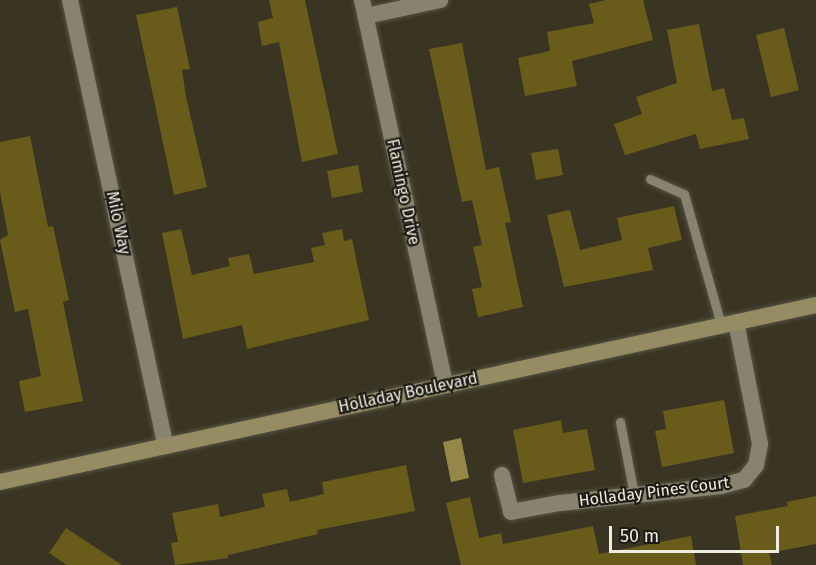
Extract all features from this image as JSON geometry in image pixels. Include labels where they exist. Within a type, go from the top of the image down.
[{"type":"main road","name":"Holladay Boulevard","points":[[0,482],[816,305]]},
{"type":"street","name":"Milo Way","points":[[70,0],[166,446]]},
{"type":"street","points":[[364,8],[441,0]]},
{"type":"street","name":"Flamingo Drive","points":[[364,8],[445,385]]},
{"type":"street","name":"Holladay Pines Court","points":[[502,475],[510,512],[634,494],[721,486],[744,480],[756,465],[760,444],[728,324]]},
{"type":"lane","points":[[650,179],[684,194],[728,324]]},
{"type":"lane","points":[[620,422],[634,494]]},
{"type":"shaded area","points":[[461,438],[469,478],[451,482],[443,442]]},
{"type":"building","points":[[269,0],[305,0],[338,154],[302,162],[279,42],[262,46],[258,22],[273,18]]},
{"type":"building","points":[[606,0],[643,0],[653,40],[572,61],[577,86],[525,96],[518,58],[550,51],[547,32],[594,23],[589,4]]},
{"type":"building","points":[[177,7],[190,69],[182,70],[186,97],[207,187],[174,195],[136,15]]},
{"type":"building","points":[[699,24],[712,91],[724,88],[732,120],[744,118],[749,139],[700,149],[696,134],[625,155],[614,124],[642,114],[636,97],[677,83],[667,30]]},
{"type":"building","points":[[784,28],[799,90],[771,97],[756,35]]},
{"type":"building","points":[[462,43],[486,170],[499,167],[511,222],[505,223],[523,307],[478,317],[472,289],[482,287],[473,247],[482,245],[472,200],[462,202],[429,49]]},
{"type":"building","points":[[30,136],[48,227],[53,226],[69,300],[63,302],[83,401],[25,412],[19,381],[41,376],[28,309],[15,312],[0,240],[8,235],[0,192],[0,142]]},
{"type":"building","points":[[558,149],[563,175],[536,180],[531,153]]},
{"type":"building","points":[[358,165],[363,192],[332,198],[327,171]]},
{"type":"building","points":[[674,206],[682,240],[648,248],[653,270],[564,287],[547,215],[570,210],[580,250],[622,240],[617,218]]},
{"type":"building","points":[[181,229],[192,275],[230,266],[228,258],[249,254],[254,274],[314,262],[311,248],[325,245],[322,233],[342,229],[344,241],[352,239],[369,320],[247,349],[242,325],[183,339],[162,233]]},
{"type":"building","points":[[724,400],[734,453],[662,467],[655,431],[666,429],[663,411]]},
{"type":"building","points":[[561,420],[563,433],[587,429],[595,470],[523,483],[513,430]]},
{"type":"building","points":[[406,465],[415,511],[317,530],[318,534],[228,555],[228,558],[175,565],[171,543],[178,542],[172,513],[218,504],[220,517],[265,507],[262,494],[287,489],[290,502],[324,494],[322,482]]},
{"type":"building","points":[[816,496],[816,544],[769,553],[772,565],[743,565],[735,516],[788,506],[787,502]]},
{"type":"building","points":[[470,497],[479,538],[501,533],[503,544],[593,526],[599,554],[691,536],[696,565],[461,565],[446,503]]},
{"type":"building","points":[[66,528],[122,565],[67,565],[49,553]]}]
